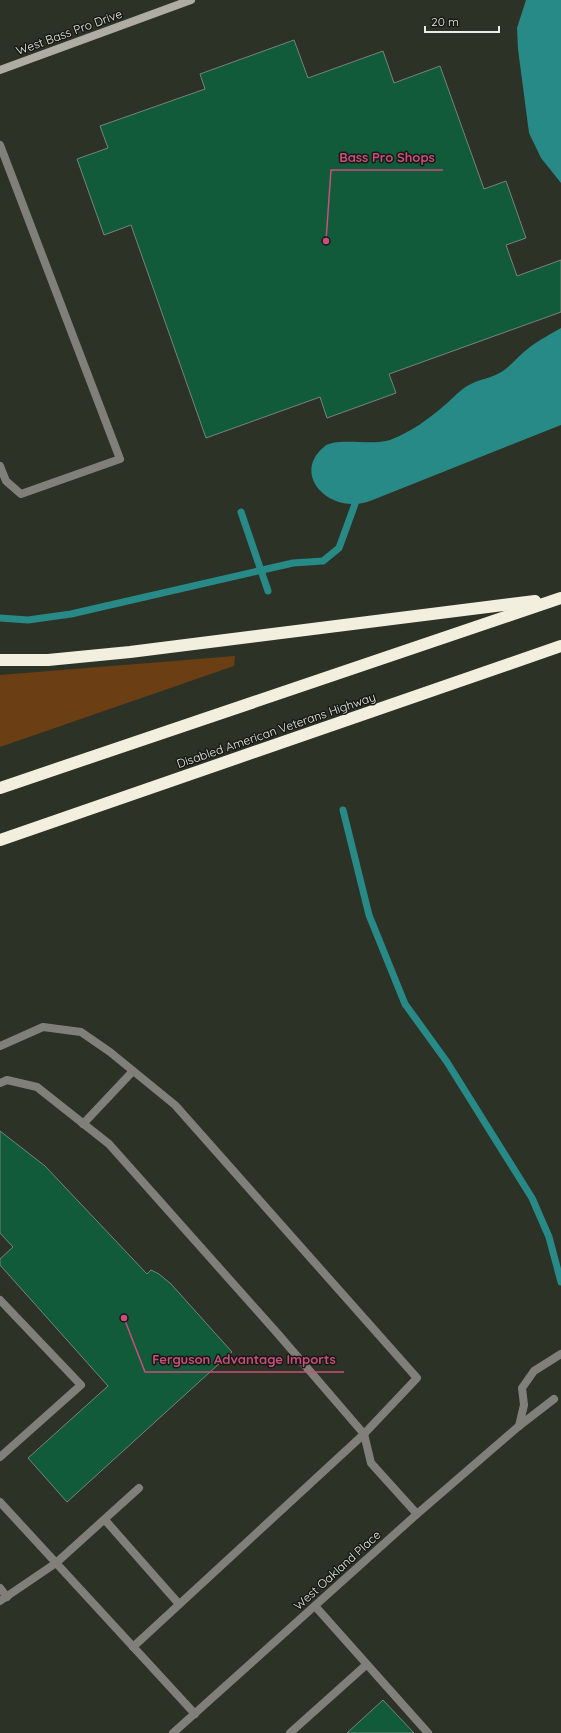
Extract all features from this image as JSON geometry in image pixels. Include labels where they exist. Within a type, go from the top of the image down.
[{"type":"highway","points":[[0,660],[48,660],[130,652],[561,598]]},
{"type":"highway","points":[[0,788],[561,598]]},
{"type":"highway","name":"Disabled American Veterans Highway","points":[[0,840],[561,646]]},
{"type":"street","name":"West Bass Pro Drive","points":[[0,70],[191,0]]},
{"type":"street","points":[[0,144],[120,460],[21,494],[6,482],[0,466]]},
{"type":"street","points":[[0,1046],[43,1027],[81,1032],[110,1052],[175,1105],[417,1378],[364,1434],[133,1646]]},
{"type":"street","points":[[83,1124],[133,1071]]},
{"type":"street","points":[[0,1083],[7,1080],[37,1087],[108,1144],[278,1334],[364,1434],[371,1463],[417,1514]]},
{"type":"street","points":[[0,1300],[81,1385],[0,1457]]},
{"type":"street","points":[[519,1426],[524,1405],[522,1388],[534,1371],[561,1354]]},
{"type":"street","name":"West Oakland Place","points":[[174,1733],[417,1514],[519,1426],[554,1399]]},
{"type":"street","points":[[0,1588],[4,1599],[56,1563],[139,1488]]},
{"type":"street","points":[[0,1502],[195,1714]]},
{"type":"street","points":[[105,1520],[179,1604]]},
{"type":"street","points":[[315,1606],[428,1733]]},
{"type":"street","points":[[290,1733],[366,1665]]},
{"type":"shaded area","points":[[235,656],[234,666],[0,747],[0,675]]},
{"type":"water","points":[[526,0],[561,0],[561,183],[541,158],[529,133],[518,49],[517,28]]},
{"type":"water","points":[[561,328],[561,425],[363,503],[343,503],[332,499],[316,486],[312,476],[312,466],[316,456],[325,446],[330,443],[338,442],[383,442],[405,433],[420,425],[460,391],[477,381],[503,371],[530,347]]},
{"type":"building","points":[[294,40],[308,78],[383,51],[394,83],[440,66],[484,189],[506,181],[526,238],[506,245],[517,276],[561,260],[561,312],[389,374],[396,393],[327,418],[320,397],[206,438],[131,225],[104,235],[77,159],[108,148],[100,126],[205,89],[200,74]]},
{"type":"building","points":[[0,1131],[45,1166],[147,1274],[151,1270],[159,1274],[171,1284],[232,1352],[67,1502],[28,1458],[108,1386],[0,1265],[0,1259],[13,1247],[0,1233]]},
{"type":"building","points":[[383,1700],[414,1733],[347,1733]]},
{"type":"waterway","points":[[0,618],[28,620],[71,614],[293,563],[323,561],[339,548],[355,504]]},
{"type":"waterway","points":[[241,512],[268,591]]},
{"type":"waterway","points":[[343,810],[369,915],[405,1004],[447,1062],[532,1198],[549,1237],[561,1282]]},
{"type":"place","name":"Bass Pro Shops","points":[[326,241]]},
{"type":"place","name":"Ferguson Advantage Imports","points":[[124,1318]]}]
